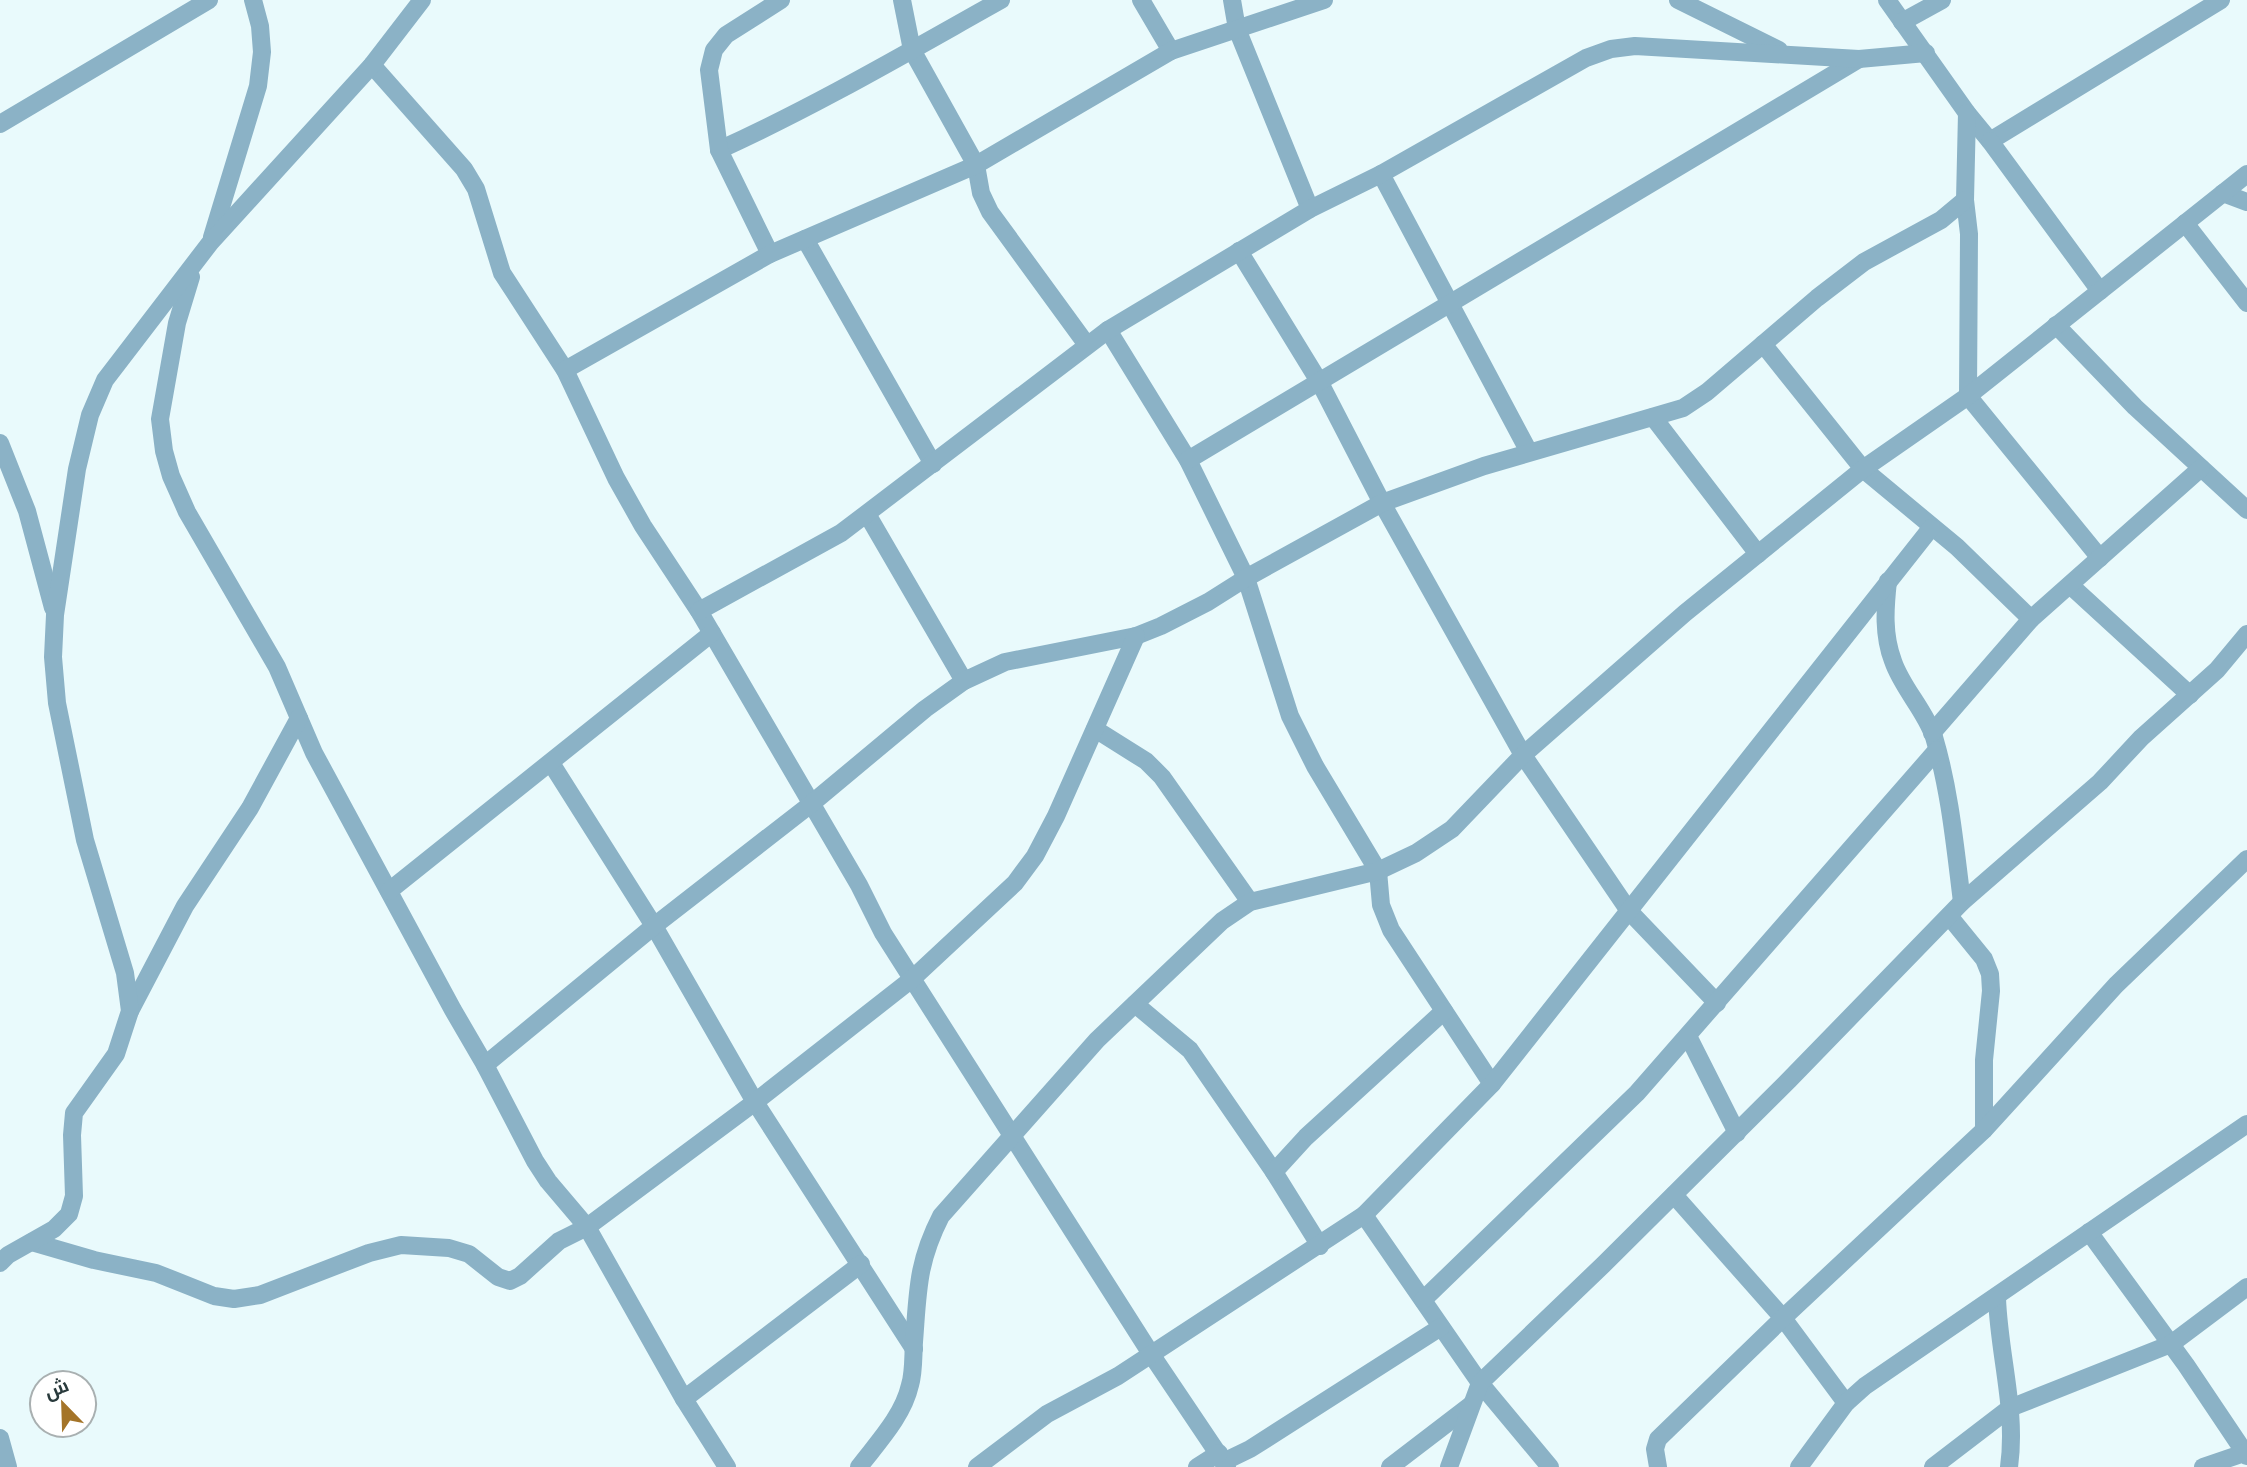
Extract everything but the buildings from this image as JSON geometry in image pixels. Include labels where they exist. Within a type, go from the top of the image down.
[{"type":"street","points":[[0,124],[209,0]]},
{"type":"street","points":[[210,243],[258,86],[262,52],[260,26],[253,0]]},
{"type":"street","points":[[130,1011],[125,972],[86,840],[57,703],[53,657],[55,615],[78,469],[90,415],[105,380],[210,243],[372,65],[422,0]]},
{"type":"street","points":[[770,254],[719,150],[709,71],[714,50],[726,35],[782,0]]},
{"type":"street","points":[[902,0],[912,50],[976,165],[981,193],[989,212],[1087,345]]},
{"type":"street","points":[[719,150],[753,135],[1001,0]]},
{"type":"street","points":[[1141,0],[1171,51]]},
{"type":"street","points":[[1232,0],[1237,29],[1310,209]]},
{"type":"street","points":[[565,370],[770,254],[976,165],[1171,51],[1324,0]]},
{"type":"street","points":[[1678,0],[1786,53]]},
{"type":"street","points":[[1887,0],[1967,113],[2101,291]]},
{"type":"street","points":[[1902,22],[1942,0]]},
{"type":"street","points":[[1990,141],[2221,0]]},
{"type":"street","points":[[699,611],[841,533],[1108,330],[1310,209],[1381,174],[1587,58],[1611,49],[1635,46],[1859,59],[1926,53]]},
{"type":"street","points":[[1188,460],[1859,59]]},
{"type":"street","points":[[372,65],[464,169],[476,189],[502,273],[565,370],[625,495],[643,526],[712,633],[859,885],[883,933],[1151,1354],[1223,1461]]},
{"type":"street","points":[[1967,113],[1965,200],[1969,234],[1968,396],[2100,558]]},
{"type":"street","points":[[1381,174],[1529,452]]},
{"type":"street","points":[[859,1467],[903,1406],[911,1384],[919,1274],[927,1243],[941,1216],[1097,1040],[1222,921],[1250,902],[1378,871],[1416,853],[1452,829],[1523,755],[1685,613],[1863,469],[1968,396],[2247,174]]},
{"type":"street","points":[[2223,193],[2247,202]]},
{"type":"street","points":[[485,1065],[654,926],[811,804],[925,709],[964,681],[1005,662],[1136,636],[1208,602],[1382,503],[1529,452],[1683,408],[1707,392],[1864,262],[1941,220],[1965,200]]},
{"type":"street","points":[[2185,223],[2247,303]]},
{"type":"street","points":[[805,239],[933,464]]},
{"type":"street","points":[[1239,251],[1320,383],[1382,503],[1523,755],[1629,911],[1717,1003]]},
{"type":"street","points":[[196,264],[177,323],[160,419],[164,451],[171,476],[187,512],[277,667],[314,753],[548,1181],[587,1227],[684,1399],[727,1467]]},
{"type":"street","points":[[2056,325],[2135,408],[2247,510]]},
{"type":"street","points":[[1108,330],[1188,460],[1246,578],[1290,716],[1315,766],[1378,871],[1381,905],[1391,930],[1492,1084]]},
{"type":"street","points":[[1763,344],[1863,469],[1957,547],[2031,619]]},
{"type":"street","points":[[1653,417],[1758,554]]},
{"type":"street","points":[[0,443],[27,512],[55,615]]},
{"type":"street","points":[[1423,1300],[1637,1093],[1688,1036],[1935,741],[2031,619],[2201,468]]},
{"type":"street","points":[[867,514],[964,681]]},
{"type":"street","points":[[977,1467],[1047,1415],[1118,1376],[1364,1215],[1492,1084],[1931,528]]},
{"type":"street","points":[[1888,581],[1885,611],[1887,640],[1893,662],[1935,741],[1949,796],[1962,902]]},
{"type":"street","points":[[2070,585],[2190,695]]},
{"type":"street","points":[[389,891],[712,633]]},
{"type":"street","points":[[1449,1467],[1480,1383],[1737,1133],[1962,902],[2099,782],[2141,738],[2217,670],[2247,635]]},
{"type":"street","points":[[32,1242],[94,1260],[156,1273],[214,1296],[234,1299],[260,1295],[369,1253],[401,1245],[449,1248],[469,1254],[498,1277],[510,1281],[520,1276],[559,1241],[587,1227],[755,1102],[912,979],[1015,883],[1035,856],[1056,816],[1136,636]]},
{"type":"street","points":[[0,1263],[8,1255],[54,1229],[69,1214],[74,1196],[74,1113],[116,1054],[130,1011],[185,906],[250,808],[299,718]]},
{"type":"street","points":[[1095,729],[1146,761],[1162,777],[1250,902]]},
{"type":"street","points":[[551,763],[654,926],[755,1102],[914,1349]]},
{"type":"street","points":[[1658,1467],[1655,1449],[1658,1439],[1984,1130],[2116,985],[2244,867]]},
{"type":"street","points":[[1949,916],[1984,959],[1990,974],[1991,991],[1984,1060],[1984,1130]]},
{"type":"street","points":[[1135,1004],[1190,1050],[1274,1172],[1320,1246]]},
{"type":"street","points":[[1274,1172],[1306,1137],[1444,1011]]},
{"type":"street","points":[[1688,1036],[1737,1133]]},
{"type":"street","points":[[1800,1466],[1846,1403],[1866,1386],[2247,1124]]},
{"type":"street","points":[[1674,1195],[1783,1318],[1846,1403]]},
{"type":"street","points":[[1364,1215],[1480,1383],[1550,1467]]},
{"type":"street","points":[[2089,1232],[2247,1454],[2203,1467]]},
{"type":"street","points":[[684,1399],[861,1264]]},
{"type":"street","points":[[1933,1467],[2010,1408],[2171,1344],[2247,1287]]},
{"type":"street","points":[[1997,1298],[1997,1321],[2010,1408],[2012,1446],[2009,1467]]},
{"type":"street","points":[[1197,1467],[1223,1461],[1250,1450],[1441,1327]]},
{"type":"street","points":[[1390,1467],[1472,1404]]},
{"type":"street","points":[[0,1438],[8,1467]]}]
